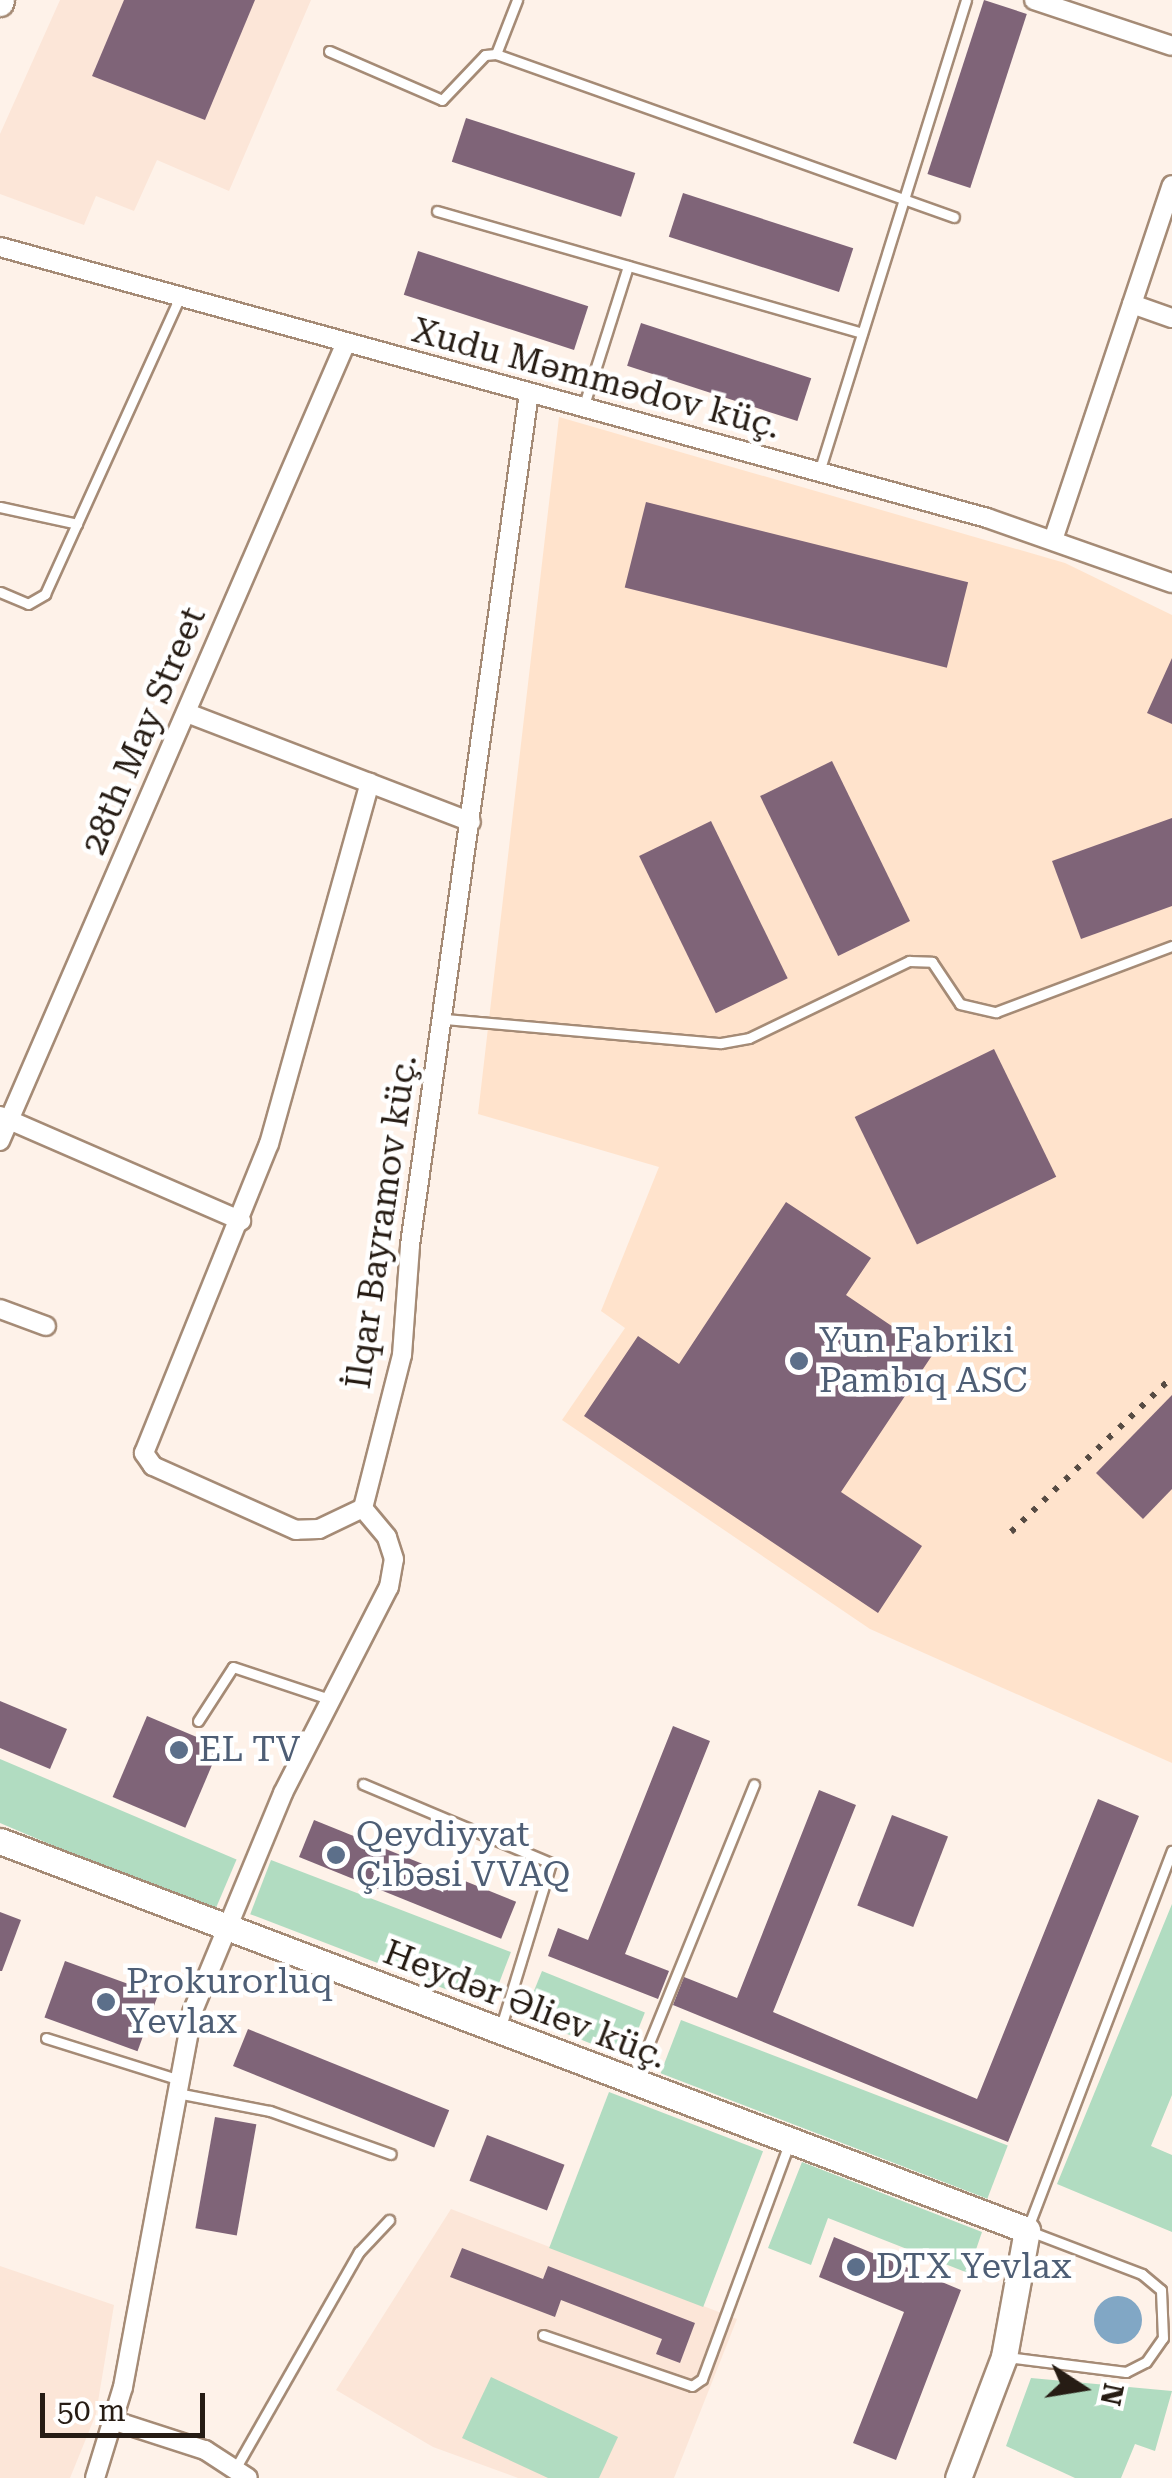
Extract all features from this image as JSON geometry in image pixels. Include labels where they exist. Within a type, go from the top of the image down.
[{"type":"street","points":[[1034,0],[1172,46]]},
{"type":"street","points":[[1053,540],[1172,185]]},
{"type":"street","name":"Xudu Məmmədov küç.","points":[[0,247],[345,345],[819,472],[1053,540],[1172,583]]},
{"type":"street","points":[[1132,304],[1172,318]]},
{"type":"street","name":"28th May Street","points":[[0,1141],[5,1119],[187,714],[345,345]]},
{"type":"street","name":"İlqar Bayramov küç.","points":[[363,1508],[402,1355],[410,1245],[529,394]]},
{"type":"street","points":[[187,714],[471,822]]},
{"type":"street","points":[[96,2478],[115,2421],[175,2086],[222,1929],[329,1700],[389,1587],[394,1559],[363,1508],[319,1530],[296,1530],[153,1466],[144,1453],[242,1221],[370,782]]},
{"type":"street","points":[[5,1119],[242,1221]]},
{"type":"street","points":[[0,1309],[46,1326]]},
{"type":"street","name":"Heydər Əliev küç.","points":[[0,1840],[222,1929],[1027,2230]]},
{"type":"street","points":[[958,2478],[1004,2356],[1027,2230]]},
{"type":"street","points":[[115,2421],[242,2473]]},
{"type":"lane","points":[[496,54],[517,0]]},
{"type":"lane","points":[[819,472],[966,0]]},
{"type":"lane","points":[[329,51],[442,100],[485,55],[496,54],[954,218]]},
{"type":"lane","points":[[437,210],[862,332]]},
{"type":"lane","points":[[583,408],[628,266]]},
{"type":"lane","points":[[0,592],[28,604],[44,594],[179,298]]},
{"type":"lane","points":[[0,507],[77,524]]},
{"type":"lane","points":[[444,1019],[721,1043],[909,961],[932,962],[960,1004],[996,1012],[1172,946]]},
{"type":"lane","points":[[198,1721],[233,1667],[329,1700]]},
{"type":"lane","points":[[363,1784],[551,1863],[499,2033]]},
{"type":"lane","points":[[633,2083],[754,1784]]},
{"type":"lane","points":[[1004,2356],[1126,2372],[1146,2362],[1163,2338],[1160,2290],[1142,2274],[1027,2230],[1172,1851]]},
{"type":"lane","points":[[46,2038],[175,2086],[270,2111],[391,2154]]},
{"type":"lane","points":[[543,2335],[692,2386],[702,2378],[790,2142]]},
{"type":"lane","points":[[242,2473],[359,2252],[390,2220]]},
{"type":"shaded area","points":[[60,0],[311,0],[229,191],[157,160],[134,211],[96,196],[84,225],[0,194],[0,134]]},
{"type":"shaded area","points":[[559,417],[1065,563],[1172,615],[1172,1763],[870,1629],[562,1420],[625,1328],[601,1311],[659,1167],[478,1114]]},
{"type":"shaded area","points":[[451,2209],[737,2319],[674,2478],[518,2478],[433,2447],[336,2390]]},
{"type":"shaded area","points":[[0,2266],[114,2305],[96,2414],[70,2478],[0,2478]]},
{"type":"green space","points":[[0,1759],[237,1859],[214,1914],[0,1823]]},
{"type":"green space","points":[[271,1860],[511,1952],[490,2006],[250,1914]]},
{"type":"green space","points":[[1172,1904],[1172,2095],[1151,2146],[1172,2155],[1172,2232],[1057,2184]]},
{"type":"green space","points":[[542,1971],[645,2013],[627,2058],[524,2016]]},
{"type":"green space","points":[[681,2020],[1008,2145],[987,2199],[661,2073]]},
{"type":"green space","points":[[609,2092],[763,2151],[703,2307],[549,2248]]},
{"type":"green space","points":[[802,2162],[982,2232],[968,2273],[828,2218],[811,2265],[768,2248]]},
{"type":"green space","points":[[491,2377],[618,2437],[599,2478],[548,2478],[462,2438]]},
{"type":"green space","points":[[1031,2378],[1172,2391],[1155,2451],[1135,2444],[1121,2478],[1075,2478],[1006,2446]]},
{"type":"water","points":[[1118,2296],[1135,2303],[1142,2320],[1135,2337],[1118,2344],[1101,2337],[1094,2320],[1101,2303]]},
{"type":"building","points":[[124,0],[255,0],[205,120],[92,76]]},
{"type":"building","points":[[984,0],[1027,14],[970,188],[927,174]]},
{"type":"building","points":[[466,118],[635,173],[621,217],[452,162]]},
{"type":"building","points":[[683,193],[853,248],[839,292],[669,237]]},
{"type":"building","points":[[418,251],[588,306],[574,350],[404,295]]},
{"type":"building","points":[[641,323],[811,378],[797,421],[627,366]]},
{"type":"building","points":[[646,502],[968,582],[947,668],[625,587]]},
{"type":"building","points":[[1172,658],[1172,724],[1147,713]]},
{"type":"building","points":[[832,761],[910,921],[838,956],[760,796]]},
{"type":"building","points":[[1172,818],[1172,906],[1081,939],[1052,861]]},
{"type":"building","points":[[711,821],[788,978],[716,1013],[639,856]]},
{"type":"building","points":[[994,1049],[1056,1177],[917,1245],[855,1117]]},
{"type":"building","points":[[786,1202],[871,1258],[846,1295],[933,1354],[841,1492],[922,1546],[878,1613],[584,1416],[638,1336],[679,1364]]},
{"type":"building","points":[[1172,1395],[1172,1489],[1143,1519],[1096,1473]]},
{"type":"building","points":[[0,1701],[67,1729],[50,1769],[0,1748]]},
{"type":"building","points":[[147,1716],[220,1747],[185,1828],[113,1797]]},
{"type":"building","points":[[673,1726],[710,1741],[625,1954],[669,1971],[658,1999],[548,1956],[558,1928],[588,1940]]},
{"type":"building","points":[[819,1790],[856,1805],[773,2012],[977,2099],[1098,1799],[1139,1816],[1008,2142],[673,2005],[684,1977],[737,1998]]},
{"type":"building","points":[[892,1815],[948,1837],[913,1927],[857,1906]]},
{"type":"building","points":[[314,1820],[516,1902],[501,1939],[299,1857]]},
{"type":"building","points":[[0,1912],[21,1920],[2,1971],[0,1971]]},
{"type":"building","points":[[65,1961],[158,1995],[138,2051],[44,2017]]},
{"type":"building","points":[[248,2029],[449,2110],[434,2147],[233,2066]]},
{"type":"building","points":[[215,2117],[256,2124],[237,2236],[195,2228]]},
{"type":"building","points":[[487,2135],[564,2165],[547,2210],[469,2181]]},
{"type":"building","points":[[834,2237],[961,2290],[896,2460],[853,2443],[904,2312],[819,2277]]},
{"type":"building","points":[[462,2248],[543,2279],[548,2266],[695,2323],[680,2363],[656,2354],[662,2339],[561,2300],[555,2317],[450,2277]]},
{"type":"railway","points":[[1011,1532],[1172,1377]]},
{"type":"place","name":"Yun Fabriki Pambıq ASC","points":[[799,1361]]},
{"type":"place","name":"EL TV","points":[[179,1750]]},
{"type":"place","name":"Qeydiyyat Çıbəsi VVAQ","points":[[336,1855]]},
{"type":"place","name":"Prokurorluq Yevlax","points":[[106,2002]]},
{"type":"place","name":"DTX Yevlax","points":[[856,2267]]}]
